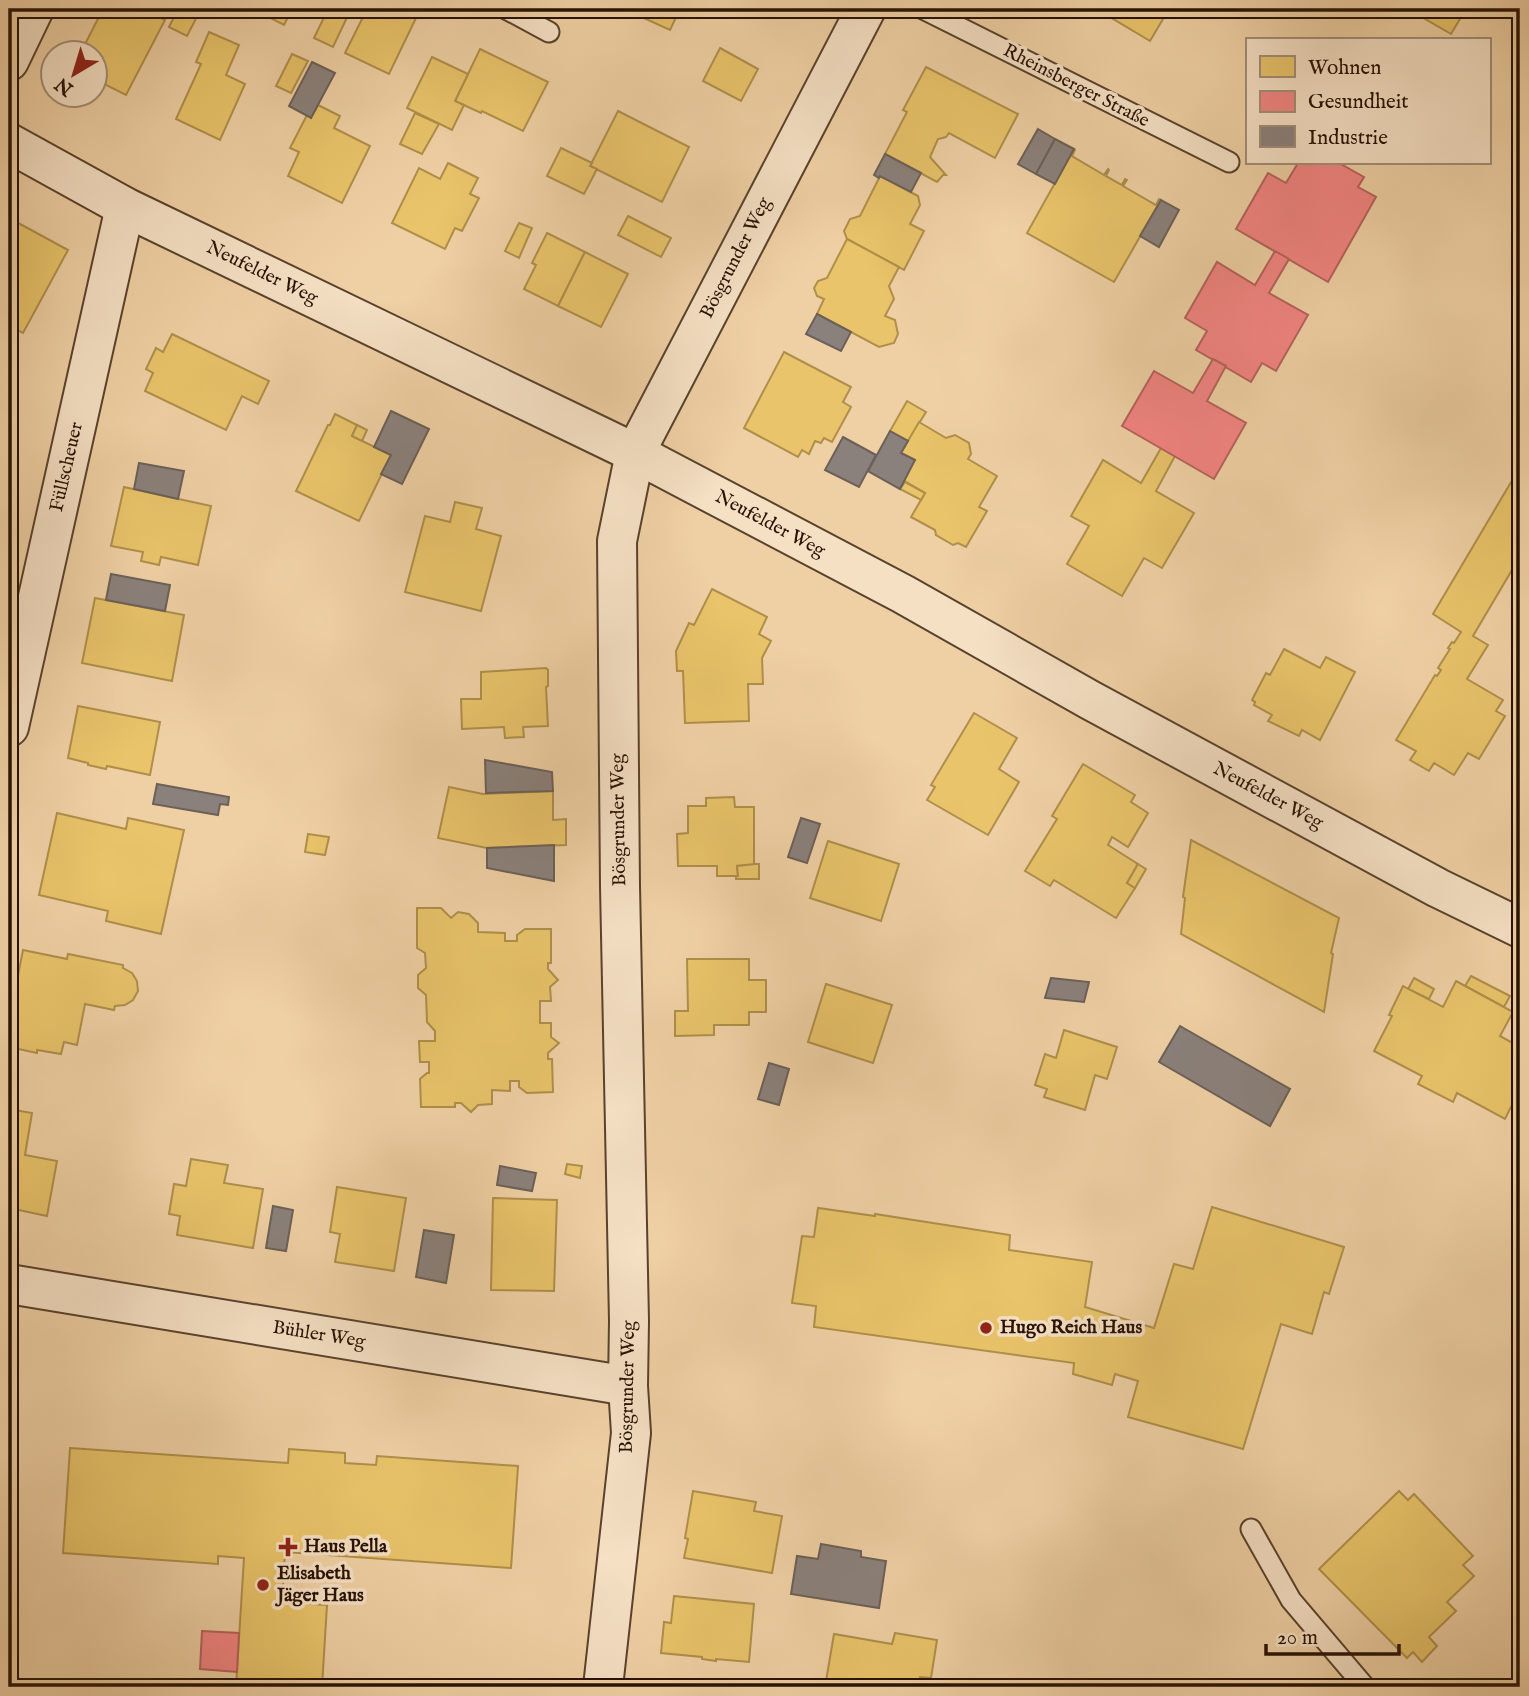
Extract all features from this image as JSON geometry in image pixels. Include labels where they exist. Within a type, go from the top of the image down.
[{"type":"street","points":[[9,61],[34,9]]},
{"type":"street","name":"Bösgrunder Weg","points":[[603,1687],[631,1433],[620,899],[617,541],[635,453],[866,9]]},
{"type":"street","name":"Neufelder Weg","points":[[9,143],[125,207],[635,453],[903,594],[1090,700],[1438,888],[1520,928]]},
{"type":"street","name":"Füllscheuer","points":[[9,727],[125,207]]},
{"type":"street","name":"Bühler Weg","points":[[9,1284],[628,1386]]},
{"type":"lane","points":[[506,9],[549,32]]},
{"type":"lane","name":"Rheinsberger Straße","points":[[923,9],[1229,162]]},
{"type":"lane","points":[[1251,1529],[1291,1600],[1365,1687]]},
{"type":"building: Wohnen","points":[[103,9],[144,9],[165,20],[126,95],[108,86],[108,38],[88,38]]},
{"type":"building: Wohnen","points":[[178,9],[201,9],[187,36],[169,27]]},
{"type":"building: Wohnen","points":[[253,9],[292,9],[284,25]]},
{"type":"building: Wohnen","points":[[328,9],[351,9],[333,47],[314,38]]},
{"type":"building: Wohnen","points":[[367,9],[402,9],[417,16],[389,74],[345,53]]},
{"type":"building: Wohnen","points":[[624,9],[680,9],[670,30]]},
{"type":"building: Wohnen","points":[[1114,9],[1169,9],[1150,41],[1110,17]]},
{"type":"building: Wohnen","points":[[1408,9],[1466,9],[1451,34]]},
{"type":"building: Wohnen","points":[[209,32],[239,45],[226,75],[245,84],[220,140],[176,119],[201,64],[196,62]]},
{"type":"building: Wohnen","points":[[720,48],[758,69],[741,101],[703,81]]},
{"type":"building: Wohnen","points":[[480,49],[548,82],[523,131],[455,101]]},
{"type":"building: Wohnen","points":[[292,54],[308,61],[291,93],[276,86]]},
{"type":"building: Wohnen","points":[[432,57],[468,74],[455,101],[464,105],[452,130],[407,108]]},
{"type":"building: Wohnen","points":[[926,67],[1018,114],[995,158],[949,133],[938,139],[930,157],[946,175],[937,182],[885,154],[907,112],[903,110]]},
{"type":"building: Wohnen","points":[[318,105],[340,116],[334,128],[370,146],[342,203],[288,176],[299,152],[290,148],[307,115],[311,118]]},
{"type":"building: Wohnen","points":[[618,111],[689,147],[662,202],[590,166]]},
{"type":"building: Wohnen","points":[[415,113],[439,124],[422,154],[400,144]]},
{"type":"building: Wohnen","points":[[561,148],[592,163],[590,166],[597,169],[584,194],[547,176]]},
{"type":"building: Wohnen","points":[[1074,149],[1072,156],[1104,175],[1108,169],[1106,176],[1122,185],[1125,179],[1127,180],[1123,186],[1156,205],[1159,199],[1161,200],[1114,282],[1027,233]]},
{"type":"building: Wohnen","points":[[448,163],[478,178],[470,194],[479,198],[462,231],[455,228],[445,249],[392,223],[419,168],[440,179]]},
{"type":"building: Wohnen","points":[[880,176],[918,196],[920,205],[910,224],[924,231],[904,270],[847,239],[844,231],[850,219],[860,216]]},
{"type":"building: Wohnen","points":[[628,216],[671,238],[661,257],[618,235]]},
{"type":"building: Wohnen","points":[[9,218],[68,250],[23,333],[9,326]]},
{"type":"building: Wohnen","points":[[519,223],[532,228],[519,258],[505,251]]},
{"type":"building: Wohnen","points":[[547,233],[585,252],[558,306],[524,289],[536,265],[532,263]]},
{"type":"building: Wohnen","points":[[847,239],[899,267],[889,286],[894,299],[885,316],[895,320],[898,334],[894,343],[879,347],[817,314],[824,299],[817,296],[814,288],[818,281],[827,278]]},
{"type":"building: Wohnen","points":[[585,252],[628,274],[601,327],[558,306]]},
{"type":"building: Wohnen","points":[[172,334],[269,381],[258,404],[242,396],[226,430],[145,391],[153,373],[146,369],[156,348],[163,352]]},
{"type":"building: Wohnen","points":[[784,352],[851,387],[843,402],[851,407],[832,442],[824,438],[821,443],[815,441],[809,454],[802,450],[798,457],[744,428]]},
{"type":"building: Wohnen","points":[[907,401],[926,412],[908,441],[890,431]]},
{"type":"building: Wohnen","points":[[9,413],[16,414],[12,434],[17,434],[9,473]]},
{"type":"building: Wohnen","points":[[335,414],[357,425],[352,436],[391,455],[359,521],[296,491]]},
{"type":"building: Wohnen","points":[[919,422],[946,438],[955,435],[969,443],[971,454],[968,459],[997,476],[979,507],[987,511],[966,547],[958,543],[953,545],[936,535],[935,530],[911,517],[925,493],[903,480],[915,460],[901,453]]},
{"type":"building: Wohnen","points":[[357,425],[367,430],[362,441],[352,436]]},
{"type":"building: Wohnen","points":[[1161,448],[1175,456],[1156,491],[1194,513],[1162,568],[1144,558],[1122,596],[1067,564],[1089,526],[1071,516],[1103,460],[1141,483]]},
{"type":"building: Wohnen","points":[[1520,467],[1520,575],[1512,570],[1473,636],[1488,645],[1467,679],[1503,700],[1496,711],[1505,716],[1479,759],[1468,753],[1454,775],[1434,763],[1429,771],[1410,760],[1416,751],[1396,740],[1435,675],[1441,670],[1438,668],[1450,649],[1448,648],[1461,632],[1433,614]]},
{"type":"building: Wohnen","points":[[905,482],[925,493],[921,500],[900,489]]},
{"type":"building: Wohnen","points":[[124,487],[211,506],[198,565],[161,557],[159,565],[141,561],[143,552],[111,546]]},
{"type":"building: Wohnen","points":[[455,502],[482,508],[476,529],[501,536],[481,611],[405,592],[425,516],[450,522]]},
{"type":"building: Wohnen","points":[[712,589],[767,617],[759,634],[771,641],[762,658],[763,684],[748,684],[749,721],[685,723],[683,671],[677,671],[676,651],[689,623],[694,625]]},
{"type":"building: Wohnen","points":[[95,598],[184,615],[172,681],[82,663]]},
{"type":"building: Wohnen","points":[[1284,649],[1320,668],[1326,657],[1355,672],[1320,740],[1302,730],[1299,736],[1268,721],[1272,715],[1254,705],[1252,700],[1266,673],[1270,675]]},
{"type":"building: Wohnen","points":[[546,668],[548,726],[523,727],[524,737],[505,738],[504,727],[462,729],[461,699],[481,699],[481,672]]},
{"type":"building: Wohnen","points":[[78,706],[160,722],[150,775],[107,766],[106,769],[68,758]]},
{"type":"building: Wohnen","points":[[974,713],[1017,738],[999,769],[1019,782],[988,835],[927,800],[935,787],[931,785]]},
{"type":"building: Wohnen","points":[[1083,764],[1135,795],[1131,802],[1148,813],[1128,847],[1112,837],[1108,845],[1138,864],[1127,883],[1135,888],[1116,918],[1054,880],[1050,886],[1025,871],[1057,819],[1052,816]]},
{"type":"building: Wohnen","points":[[449,787],[483,794],[553,791],[553,820],[566,819],[566,845],[487,848],[438,838]]},
{"type":"building: Wohnen","points":[[734,797],[735,807],[754,807],[754,865],[737,866],[738,876],[717,876],[717,866],[678,866],[677,834],[688,833],[688,806],[706,806],[706,798]]},
{"type":"building: Wohnen","points":[[57,813],[126,829],[128,818],[184,830],[161,934],[106,921],[108,911],[39,895]]},
{"type":"building: Wohnen","points":[[308,834],[329,837],[325,855],[305,852]]},
{"type":"building: Wohnen","points":[[1191,840],[1339,918],[1331,953],[1333,954],[1324,1012],[1181,934]]},
{"type":"building: Wohnen","points":[[828,841],[899,864],[881,921],[810,898]]},
{"type":"building: Wohnen","points":[[759,864],[759,879],[736,879],[737,866]]},
{"type":"building: Wohnen","points":[[1138,864],[1146,869],[1135,888],[1127,883]]},
{"type":"building: Wohnen","points":[[417,908],[441,908],[451,918],[458,912],[469,914],[478,923],[478,932],[505,933],[505,941],[517,941],[517,935],[525,929],[551,929],[551,963],[548,963],[548,969],[558,980],[550,987],[551,1001],[540,1001],[540,1023],[551,1023],[551,1037],[559,1043],[548,1053],[548,1059],[552,1059],[553,1092],[527,1093],[519,1087],[519,1081],[510,1081],[510,1091],[492,1090],[492,1104],[478,1105],[471,1112],[461,1103],[455,1103],[455,1107],[421,1107],[420,1079],[429,1073],[429,1062],[420,1062],[419,1041],[435,1041],[435,1031],[427,1022],[426,995],[418,988],[418,975],[426,968],[425,953],[417,948]]},
{"type":"building: Wohnen","points":[[23,950],[67,959],[68,954],[123,965],[137,981],[138,991],[133,1000],[125,1005],[115,1006],[114,1010],[85,1004],[77,1045],[64,1042],[61,1054],[37,1050],[37,1053],[9,1047],[9,1021]]},
{"type":"building: Wohnen","points":[[687,959],[749,959],[749,980],[766,980],[766,1012],[749,1012],[749,1025],[714,1025],[714,1035],[675,1036],[675,1011],[688,1011]]},
{"type":"building: Wohnen","points":[[1471,976],[1510,996],[1504,1007],[1465,986]]},
{"type":"building: Wohnen","points":[[1414,978],[1434,989],[1429,999],[1408,989]]},
{"type":"building: Wohnen","points":[[1456,981],[1513,1012],[1500,1036],[1520,1047],[1520,1089],[1505,1119],[1457,1093],[1453,1102],[1418,1084],[1422,1076],[1374,1051],[1392,1016],[1389,1015],[1403,986],[1443,1007]]},
{"type":"building: Wohnen","points":[[826,984],[892,1005],[873,1063],[808,1042]]},
{"type":"building: Wohnen","points":[[1064,1030],[1117,1047],[1107,1079],[1095,1075],[1085,1110],[1044,1097],[1047,1089],[1035,1085],[1045,1054],[1056,1058]]},
{"type":"building: Wohnen","points":[[9,1109],[32,1113],[25,1155],[57,1161],[47,1216],[9,1208]]},
{"type":"building: Wohnen","points":[[191,1159],[228,1165],[224,1183],[263,1189],[253,1248],[177,1235],[180,1216],[169,1214],[174,1184],[186,1186]]},
{"type":"building: Wohnen","points":[[567,1164],[582,1166],[580,1178],[565,1174]]},
{"type":"building: Wohnen","points":[[337,1187],[406,1198],[394,1271],[335,1262],[340,1234],[330,1232]]},
{"type":"building: Wohnen","points":[[493,1198],[557,1200],[554,1291],[491,1290]]},
{"type":"building: Wohnen","name":"Hugo Reich Haus","points":[[1212,1207],[1344,1247],[1329,1294],[1324,1292],[1312,1334],[1281,1324],[1243,1449],[1128,1417],[1138,1381],[1115,1374],[1112,1385],[1073,1374],[1074,1363],[814,1327],[816,1306],[792,1303],[802,1236],[814,1237],[818,1208],[1010,1235],[1009,1250],[1092,1262],[1085,1307],[1154,1328],[1174,1264],[1193,1269]]},
{"type":"building: Wohnen","name":"Elisabeth Jäger Haus","points":[[70,1448],[288,1463],[289,1449],[345,1453],[345,1463],[376,1465],[377,1456],[518,1466],[511,1568],[285,1552],[282,1602],[327,1605],[322,1687],[236,1687],[244,1558],[218,1556],[218,1564],[63,1553]]},
{"type":"building: Wohnen","points":[[693,1491],[756,1502],[754,1511],[782,1516],[772,1573],[684,1558]]},
{"type":"building: Wohnen","points":[[1399,1491],[1408,1500],[1414,1494],[1473,1556],[1463,1565],[1474,1576],[1447,1602],[1456,1611],[1429,1637],[1437,1646],[1422,1662],[1413,1652],[1407,1658],[1319,1569]]},
{"type":"building: Wohnen","points":[[674,1596],[754,1604],[749,1662],[716,1661],[661,1653],[664,1622],[671,1623]]},
{"type":"building: Wohnen","points":[[895,1633],[937,1640],[931,1678],[920,1677],[918,1687],[825,1687],[834,1634],[892,1644]]},
{"type":"building: Gesundheit","points":[[1297,164],[1341,164],[1364,177],[1358,187],[1376,197],[1328,282],[1236,229],[1268,173],[1286,183]]},
{"type":"building: Gesundheit","points":[[1275,251],[1289,259],[1269,293],[1308,315],[1276,371],[1262,363],[1251,382],[1196,350],[1207,331],[1185,318],[1217,262],[1255,285]]},
{"type":"building: Gesundheit","points":[[1213,359],[1226,366],[1207,401],[1246,423],[1214,479],[1122,426],[1154,371],[1193,393]]},
{"type":"building: Gesundheit","points":[[202,1631],[239,1633],[237,1672],[200,1669]]},
{"type":"building: Industrie","points":[[312,62],[335,73],[311,118],[289,106]]},
{"type":"building: Industrie","points":[[1038,129],[1055,139],[1036,174],[1018,164]]},
{"type":"building: Industrie","points":[[1055,139],[1074,149],[1055,184],[1036,174]]},
{"type":"building: Industrie","points":[[885,154],[921,173],[911,192],[874,175]]},
{"type":"building: Industrie","points":[[1161,200],[1179,210],[1159,247],[1140,236]]},
{"type":"building: Industrie","points":[[817,314],[851,332],[841,351],[806,334]]},
{"type":"building: Industrie","points":[[391,411],[429,429],[402,484],[381,474],[391,455],[374,447]]},
{"type":"building: Industrie","points":[[890,431],[908,441],[901,453],[915,460],[900,489],[868,471]]},
{"type":"building: Industrie","points":[[843,437],[876,455],[859,487],[825,470]]},
{"type":"building: Industrie","points":[[139,463],[184,471],[178,499],[134,489]]},
{"type":"building: Industrie","points":[[111,574],[170,585],[165,611],[106,600]]},
{"type":"building: Industrie","points":[[485,760],[552,772],[553,791],[486,793]]},
{"type":"building: Industrie","points":[[157,784],[229,797],[228,805],[220,804],[218,815],[153,804]]},
{"type":"building: Industrie","points":[[801,818],[820,824],[807,863],[788,857]]},
{"type":"building: Industrie","points":[[554,845],[554,881],[487,868],[487,848]]},
{"type":"building: Industrie","points":[[1051,978],[1089,982],[1084,1002],[1045,998]]},
{"type":"building: Industrie","points":[[1180,1026],[1290,1089],[1270,1126],[1159,1062]]},
{"type":"building: Industrie","points":[[769,1063],[789,1069],[779,1105],[758,1099]]},
{"type":"building: Industrie","points":[[500,1166],[536,1173],[532,1191],[497,1185]]},
{"type":"building: Industrie","points":[[273,1206],[293,1210],[286,1251],[266,1248]]},
{"type":"building: Industrie","points":[[424,1230],[454,1235],[446,1283],[416,1277]]},
{"type":"building: Industrie","points":[[821,1544],[861,1551],[861,1557],[886,1561],[879,1608],[791,1594],[797,1556],[818,1559]]},
{"type":"place","name":"Hugo Reich Haus","points":[[986,1328]]},
{"type":"place","name":"Haus Pella","points":[[288,1547]]},
{"type":"place","name":"Elisabeth Jäger Haus","points":[[263,1585]]}]
